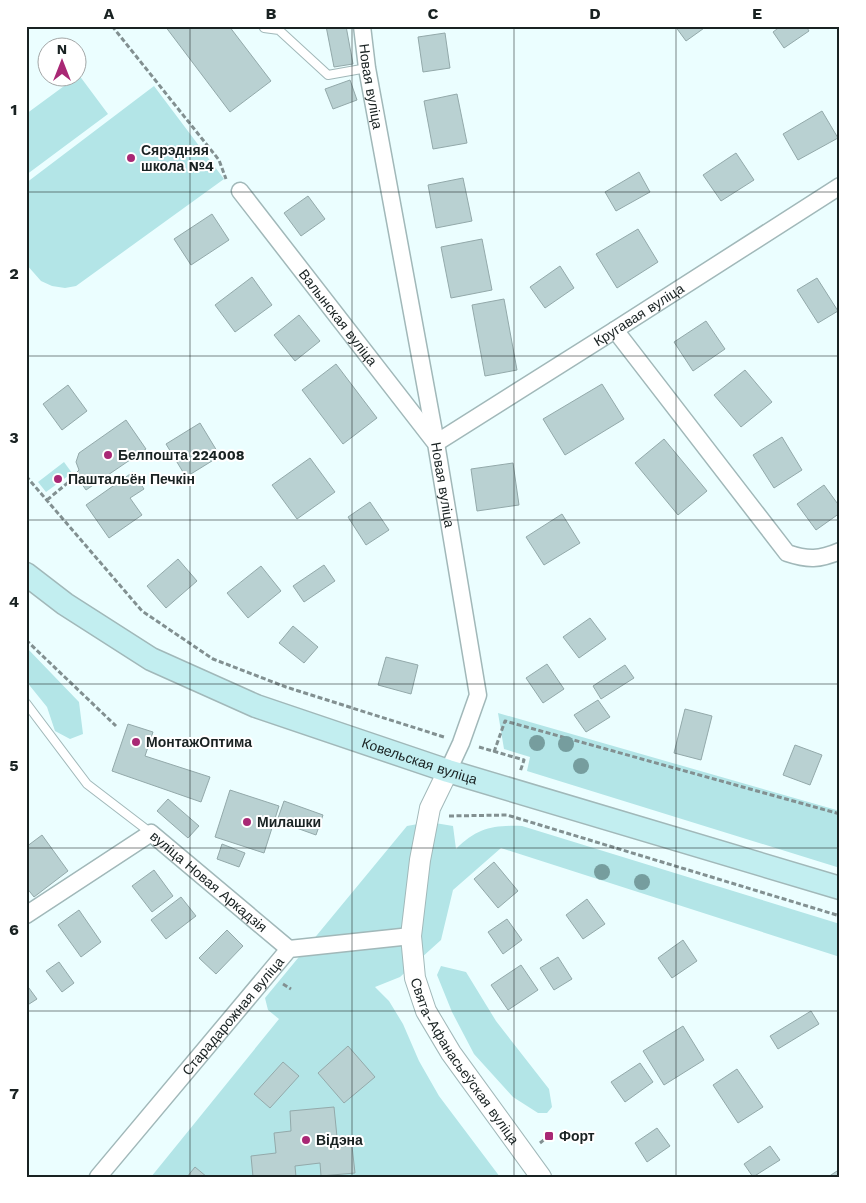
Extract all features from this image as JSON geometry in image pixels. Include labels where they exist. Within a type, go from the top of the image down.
[{"type":"main road","name":"Ковельская вуліца","points":[[26,574],[64,604],[151,659],[256,706],[448,772],[840,888]]},
{"type":"street","name":"Новая вуліца","points":[[362,26],[367,68],[436,443],[478,695],[461,742],[430,808],[420,860],[411,936]]},
{"type":"street","name":"Кругавая вуліца","points":[[436,443],[840,186]]},
{"type":"street","name":"Валынская вуліца","points":[[240,191],[436,443]]},
{"type":"street","points":[[615,330],[787,553],[806,559],[825,558],[840,551]]},
{"type":"street","name":"вуліца Новая Аркадзія","points":[[26,915],[151,833],[289,949]]},
{"type":"street","name":"Старадарожная вуліца","points":[[98,1177],[289,949],[411,936]]},
{"type":"street","name":"Свята-Афанасьеўская вуліца","points":[[411,936],[415,978],[426,1012],[451,1053],[541,1177]]},
{"type":"lane","points":[[263,26],[264,28],[281,28],[328,75],[367,68]]},
{"type":"lane","points":[[26,703],[87,784],[151,833]]},
{"type":"path","points":[[112,26],[219,160],[227,180],[240,191]]},
{"type":"path","points":[[26,476],[142,611],[213,659],[286,687],[524,760],[507,815]]},
{"type":"path","points":[[47,500],[76,476]]},
{"type":"path","points":[[26,640],[116,726]]},
{"type":"path","points":[[494,752],[505,721],[840,814]]},
{"type":"path","points":[[428,817],[507,815],[840,916]]},
{"type":"shaded area","points":[[154,86],[224,179],[76,286],[65,288],[52,286],[41,281],[26,264],[26,183]]},
{"type":"shaded area","points":[[88,87],[108,114],[26,175],[26,114],[61,88]]},
{"type":"shaded area","points":[[64,462],[72,473],[46,492],[38,482]]},
{"type":"shaded area","points":[[26,647],[79,702],[83,734],[70,739],[55,731],[47,707],[26,681]]},
{"type":"shaded area","points":[[498,713],[840,811],[840,868],[527,771],[530,757],[504,749]]},
{"type":"shaded area","points":[[429,822],[453,826],[456,849],[471,836],[486,829],[502,826],[522,826],[840,924],[840,957],[501,848],[453,890],[441,940],[400,977],[375,987],[389,1001],[403,1024],[419,1061],[439,1096],[500,1177],[151,1177],[279,1019],[268,1010],[265,998],[407,826]]},
{"type":"shaded area","points":[[441,966],[466,972],[496,1021],[549,1089],[552,1107],[547,1113],[538,1113],[513,1097],[474,1054],[452,1012],[437,975]]},
{"type":"building","points":[[165,26],[229,26],[271,81],[230,112]]},
{"type":"building","points":[[326,26],[346,26],[353,64],[334,67]]},
{"type":"building","points":[[675,26],[707,26],[686,41]]},
{"type":"building","points":[[781,26],[806,26],[809,31],[784,48],[773,32]]},
{"type":"building","points":[[445,33],[450,68],[423,72],[418,37]]},
{"type":"building","points":[[350,80],[357,100],[333,109],[325,89]]},
{"type":"building","points":[[457,94],[467,143],[433,149],[424,101]]},
{"type":"building","points":[[822,111],[838,138],[798,160],[783,134]]},
{"type":"building","points":[[736,153],[754,180],[721,201],[703,175]]},
{"type":"building","points":[[639,172],[650,192],[616,211],[605,192]]},
{"type":"building","points":[[463,178],[472,221],[436,228],[428,185]]},
{"type":"building","points":[[308,196],[325,219],[301,236],[284,213]]},
{"type":"building","points":[[212,214],[229,240],[191,265],[174,239]]},
{"type":"building","points":[[638,229],[658,262],[617,288],[596,254]]},
{"type":"building","points":[[482,239],[492,290],[451,298],[441,247]]},
{"type":"building","points":[[560,266],[574,288],[545,308],[530,287]]},
{"type":"building","points":[[252,277],[272,305],[235,332],[215,305]]},
{"type":"building","points":[[817,278],[838,311],[818,323],[797,290]]},
{"type":"building","points":[[504,299],[517,370],[485,376],[472,305]]},
{"type":"building","points":[[299,315],[320,341],[295,361],[274,335]]},
{"type":"building","points":[[706,321],[725,349],[693,371],[674,342]]},
{"type":"building","points":[[336,364],[377,418],[343,444],[302,390]]},
{"type":"building","points":[[745,370],[772,402],[741,427],[714,395]]},
{"type":"building","points":[[602,384],[624,419],[565,455],[543,419]]},
{"type":"building","points":[[68,385],[87,411],[62,430],[43,404]]},
{"type":"building","name":"Белпошта 224008","points":[[126,420],[146,449],[86,490],[75,474],[79,470],[76,462],[79,453]]},
{"type":"building","points":[[200,423],[220,456],[186,477],[166,444]]},
{"type":"building","points":[[782,437],[802,470],[774,488],[753,455]]},
{"type":"building","points":[[664,439],[707,491],[678,515],[635,463]]},
{"type":"building","points":[[310,458],[335,492],[297,519],[272,485]]},
{"type":"building","points":[[513,463],[519,505],[477,511],[471,469]]},
{"type":"building","points":[[133,472],[144,489],[130,498],[142,515],[109,538],[86,505]]},
{"type":"building","points":[[824,485],[840,507],[840,513],[816,530],[797,504]]},
{"type":"building","points":[[370,502],[389,530],[366,545],[348,517]]},
{"type":"building","points":[[562,514],[580,543],[544,565],[526,537]]},
{"type":"building","points":[[178,559],[197,581],[166,608],[147,586]]},
{"type":"building","points":[[324,565],[335,581],[304,602],[293,586]]},
{"type":"building","points":[[261,566],[281,591],[248,618],[227,593]]},
{"type":"building","points":[[590,618],[606,639],[579,658],[563,637]]},
{"type":"building","points":[[293,626],[318,647],[304,663],[279,643]]},
{"type":"building","points":[[386,657],[418,665],[411,694],[378,685]]},
{"type":"building","points":[[547,664],[564,689],[543,703],[526,678]]},
{"type":"building","points":[[625,665],[634,678],[601,699],[593,686]]},
{"type":"building","points":[[598,700],[610,717],[586,732],[574,715]]},
{"type":"building","points":[[685,709],[712,716],[701,760],[674,753]]},
{"type":"building","points":[[128,724],[153,732],[145,756],[210,777],[201,802],[112,771]]},
{"type":"building","points":[[795,745],[822,755],[810,785],[783,775]]},
{"type":"building","name":"Милашки","points":[[230,790],[279,806],[264,853],[215,837]]},
{"type":"building","points":[[168,799],[199,826],[188,838],[157,811]]},
{"type":"building","points":[[284,801],[323,815],[316,835],[277,821]]},
{"type":"building","points":[[42,835],[68,871],[34,897],[26,887],[26,847]]},
{"type":"building","points":[[222,844],[245,853],[239,867],[217,859]]},
{"type":"building","points":[[494,862],[518,891],[498,908],[474,879]]},
{"type":"building","points":[[154,870],[173,896],[152,912],[132,886]]},
{"type":"building","points":[[181,897],[196,916],[166,939],[151,920]]},
{"type":"building","points":[[587,899],[605,924],[583,939],[566,915]]},
{"type":"building","points":[[79,910],[101,942],[81,957],[58,925]]},
{"type":"building","points":[[507,919],[522,940],[503,954],[488,932]]},
{"type":"building","points":[[227,930],[243,946],[216,974],[199,958]]},
{"type":"building","points":[[683,940],[697,961],[672,978],[658,958]]},
{"type":"building","points":[[558,957],[572,979],[554,990],[540,968]]},
{"type":"building","points":[[59,962],[74,983],[62,992],[46,971]]},
{"type":"building","points":[[521,965],[538,990],[508,1010],[491,985]]},
{"type":"building","points":[[26,984],[37,999],[26,1006]]},
{"type":"building","points":[[811,1011],[819,1024],[778,1049],[770,1036]]},
{"type":"building","points":[[683,1026],[704,1060],[664,1085],[643,1051]]},
{"type":"building","points":[[348,1046],[375,1077],[344,1103],[318,1073]]},
{"type":"building","points":[[283,1062],[299,1076],[270,1108],[254,1094]]},
{"type":"building","points":[[640,1063],[653,1082],[625,1102],[611,1082]]},
{"type":"building","points":[[737,1069],[763,1107],[738,1123],[713,1085]]},
{"type":"building","name":"Відэна","points":[[334,1107],[338,1147],[352,1146],[355,1173],[321,1176],[320,1163],[295,1166],[296,1177],[253,1177],[251,1156],[276,1153],[274,1133],[291,1131],[290,1111]]},
{"type":"building","points":[[657,1128],[670,1146],[647,1162],[635,1143]]},
{"type":"building","points":[[770,1146],[780,1160],[753,1177],[744,1164]]},
{"type":"building","points":[[195,1167],[207,1177],[187,1177]]},
{"type":"building","points":[[840,1169],[840,1177],[828,1177]]},
{"type":"place","name":"Сярэдняя школа №4","points":[[131,158]]},
{"type":"place","name":"Белпошта 224008","points":[[108,455]]},
{"type":"place","name":"Паштальён Печкін","points":[[58,479]]},
{"type":"place","name":"МонтажОптима","points":[[136,742]]},
{"type":"place","name":"Милашки","points":[[247,822]]},
{"type":"place","name":"Форт","points":[[549,1136]]},
{"type":"place","name":"Відэна","points":[[306,1140]]}]
